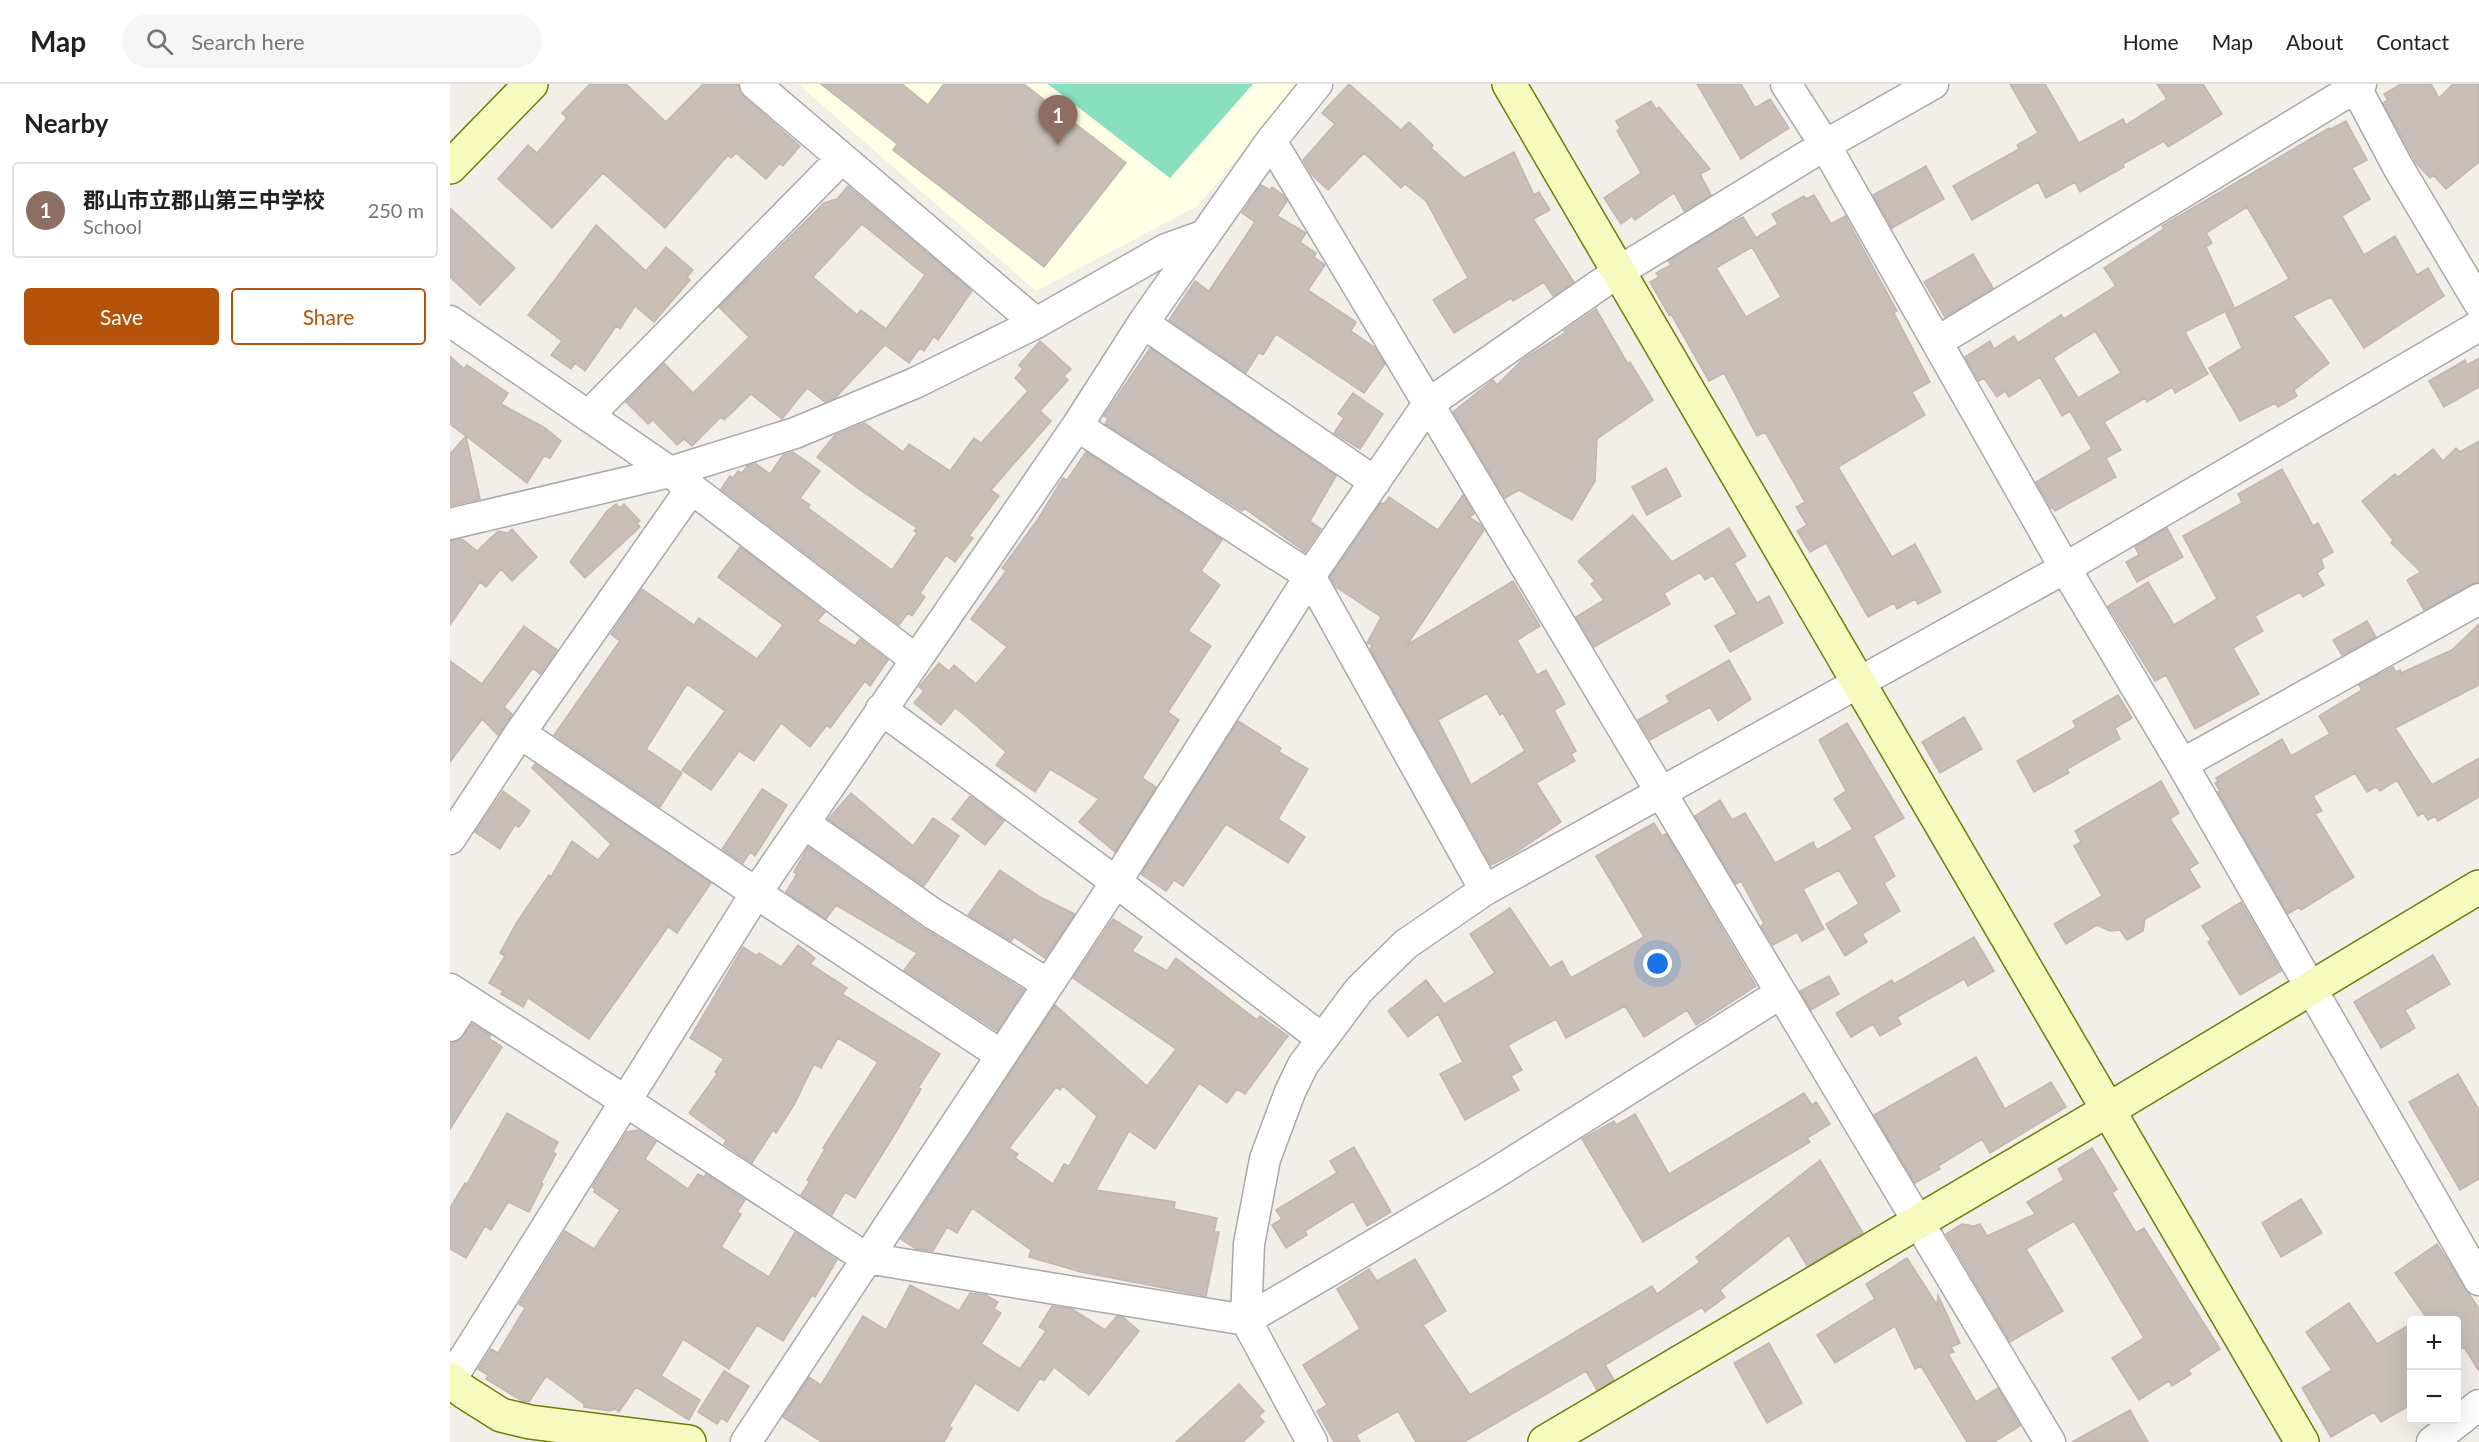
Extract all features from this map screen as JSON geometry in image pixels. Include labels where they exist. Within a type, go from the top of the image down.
[{"type":"street","points":[[450,167],[531,84]]},
{"type":"street","points":[[755,84],[1036,323]]},
{"type":"street","points":[[689,1442],[535,1432],[463,1391],[450,1380],[627,1102],[756,893],[915,658],[1077,426],[1143,323],[1204,235],[1271,141],[1317,84]]},
{"type":"street","points":[[1509,84],[2302,1442]]},
{"type":"street","points":[[1786,84],[1825,146],[2065,568],[2182,764],[2309,989],[2479,1280]]},
{"type":"street","points":[[747,1442],[866,1258],[1116,882],[1310,576],[1428,404],[1618,272],[1825,146],[1933,84]]},
{"type":"street","points":[[1937,342],[2357,85],[2398,167],[2479,303]]},
{"type":"street","points":[[1271,141],[1663,793],[2046,1440]]},
{"type":"street","points":[[588,416],[842,158]]},
{"type":"street","points":[[450,524],[681,480],[915,383],[1036,323],[1166,249],[1204,235]]},
{"type":"street","points":[[450,321],[681,480],[915,658]]},
{"type":"street","points":[[1143,323],[1375,482]]},
{"type":"street","points":[[1312,1442],[1246,1320],[1250,1244],[1265,1159],[1290,1092],[1303,1065],[1359,990],[1406,944],[1485,890],[2065,568],[2479,326]]},
{"type":"street","points":[[1077,426],[1310,576],[1485,890]]},
{"type":"street","points":[[450,839],[681,480]]},
{"type":"street","points":[[2182,764],[2479,600]]},
{"type":"street","points":[[881,709],[1116,882],[1321,1038]]},
{"type":"street","points":[[520,733],[1001,1055]]},
{"type":"street","points":[[804,823],[932,913],[1048,984]]},
{"type":"street","points":[[1545,1442],[2108,1110],[2479,887]]},
{"type":"street","points":[[450,1026],[458,994],[866,1258],[1246,1320],[1489,1177],[1780,993]]},
{"type":"street","points":[[2432,1442],[2479,1405]]},
{"type":"shaded area","points":[[798,84],[1298,84],[1198,206],[1036,291]]},
{"type":"green space","points":[[1048,84],[1253,84],[1170,178]]},
{"type":"building","points":[[590,84],[626,84],[666,122],[703,84],[738,84],[744,97],[800,146],[783,166],[780,163],[766,179],[736,153],[731,158],[728,155],[665,228],[603,173],[552,228],[498,179],[528,145],[537,153],[567,118],[562,113]]},
{"type":"building","points":[[821,84],[902,84],[928,105],[944,84],[1024,84],[1126,163],[1044,267],[893,150],[897,144]]},
{"type":"building","points":[[1349,84],[1401,130],[1409,122],[1433,145],[1431,148],[1464,178],[1514,152],[1534,195],[1539,192],[1550,210],[1533,219],[1574,282],[1553,296],[1544,282],[1513,301],[1511,298],[1454,333],[1433,300],[1468,278],[1426,201],[1405,184],[1401,188],[1364,153],[1328,190],[1312,175],[1303,160],[1335,124],[1322,113]]},
{"type":"building","points":[[1697,84],[1741,84],[1755,108],[1770,99],[1789,128],[1741,159]]},
{"type":"building","points":[[2010,84],[2045,84],[2079,143],[2123,119],[2126,125],[2167,99],[2157,84],[2203,84],[2222,114],[2168,147],[2164,141],[2080,192],[2075,182],[2046,198],[2038,182],[1972,220],[1953,186],[2019,149],[2017,145],[2038,133]]},
{"type":"building","points":[[2401,84],[2431,84],[2439,98],[2453,84],[2479,84],[2479,162],[2446,189],[2433,175],[2430,178],[2416,163],[2383,103],[2388,100],[2384,94]]},
{"type":"building","points":[[1651,101],[1656,109],[1659,107],[1710,169],[1700,174],[1711,195],[1684,211],[1674,193],[1635,220],[1632,216],[1621,224],[1604,198],[1641,173],[1617,131],[1620,128],[1616,121]]},
{"type":"building","points":[[2346,121],[2367,160],[2352,168],[2370,199],[2342,216],[2364,255],[2395,236],[2417,275],[2428,268],[2444,296],[2364,348],[2331,297],[2293,316],[2329,363],[2294,390],[2297,396],[2278,407],[2275,403],[2240,421],[2209,368],[2242,348],[2226,313],[2289,279],[2247,207],[2206,233],[2212,243],[2206,247],[2234,307],[2185,332],[2208,374],[2175,393],[2172,387],[2147,402],[2145,398],[2104,422],[2121,450],[2106,458],[2116,477],[2055,511],[2036,482],[2092,449],[2070,411],[2062,416],[2040,377],[2009,397],[2005,391],[1997,397],[1984,378],[1979,381],[1965,357],[1990,341],[1994,349],[2014,336],[2018,343],[2061,315],[2064,319],[2116,286],[2104,268],[2164,229],[2162,226],[2329,128]],"holes":[[[2095,331],[2121,373],[2078,398],[2053,358]]]},
{"type":"building","points":[[1926,166],[1944,199],[1892,228],[1873,195]]},
{"type":"building","points":[[1261,185],[1270,190],[1272,187],[1283,195],[1287,201],[1277,216],[1306,233],[1300,242],[1316,253],[1314,257],[1325,265],[1308,290],[1356,322],[1351,331],[1374,347],[1385,364],[1364,393],[1276,334],[1263,355],[1259,352],[1246,373],[1169,320],[1195,281],[1209,291],[1255,222],[1242,213]]},
{"type":"building","points":[[848,186],[972,291],[938,340],[934,336],[924,351],[920,348],[909,363],[885,345],[835,398],[825,402],[807,388],[782,419],[751,394],[724,420],[721,417],[692,446],[684,439],[677,445],[653,420],[648,424],[626,402],[664,363],[693,393],[749,337],[719,307],[824,203],[837,199]],"holes":[[[862,224],[925,275],[886,329],[861,310],[857,315],[813,277]]]},
{"type":"building","points":[[1814,195],[1831,224],[1845,216],[1897,311],[1894,313],[1930,382],[1912,392],[1925,415],[1838,467],[1892,557],[1915,544],[1941,592],[1918,604],[1915,599],[1897,609],[1894,603],[1868,617],[1826,543],[1810,552],[1797,531],[1807,525],[1796,507],[1805,502],[1765,432],[1757,436],[1724,373],[1709,381],[1650,282],[1659,277],[1656,273],[1671,265],[1668,261],[1727,225],[1743,217],[1756,238],[1778,224],[1772,214],[1804,196],[1806,199]],"holes":[[[1752,247],[1781,297],[1746,317],[1716,268]]]},
{"type":"building","points":[[450,208],[515,268],[480,305],[450,277]]},
{"type":"building","points":[[596,225],[646,271],[666,247],[693,270],[687,277],[690,280],[654,322],[635,306],[620,329],[616,326],[585,371],[575,363],[571,369],[551,355],[562,341],[528,315]]},
{"type":"building","points":[[1973,254],[1993,288],[1945,317],[1924,282]]},
{"type":"building","points":[[1596,309],[1628,364],[1630,362],[1653,400],[1597,439],[1595,481],[1572,520],[1519,490],[1505,498],[1453,412],[1493,380],[1497,385],[1522,360],[1565,333],[1564,331]]},
{"type":"building","points":[[1040,341],[1071,369],[1064,376],[1068,380],[1040,411],[1051,421],[991,490],[999,496],[969,536],[973,538],[955,562],[946,555],[920,593],[925,597],[912,616],[908,613],[899,625],[721,489],[730,476],[733,478],[738,471],[742,473],[747,466],[755,463],[770,474],[783,455],[793,452],[820,471],[800,498],[810,505],[808,508],[892,570],[917,533],[914,531],[917,528],[863,492],[817,457],[835,435],[865,423],[903,452],[909,444],[950,471],[974,438],[981,443],[1028,391],[1015,378],[1023,369],[1019,365]]},
{"type":"building","points":[[1150,348],[1336,476],[1310,521],[1321,529],[1305,552],[1244,508],[1242,511],[1105,424],[1108,419],[1104,416]]},
{"type":"building","points":[[450,356],[464,369],[467,365],[508,393],[501,404],[545,428],[561,441],[550,458],[544,456],[527,483],[450,424]]},
{"type":"building","points":[[2479,358],[2479,387],[2444,407],[2429,381],[2465,360],[2467,365]]},
{"type":"building","points":[[1353,393],[1383,414],[1360,449],[1334,433],[1344,418],[1338,414]]},
{"type":"building","points":[[466,436],[480,499],[450,506],[450,454]]},
{"type":"building","points":[[2479,441],[2479,582],[2471,584],[2424,610],[2407,580],[2421,572],[2391,543],[2393,540],[2362,501],[2395,474],[2398,477],[2433,449],[2443,461],[2456,448],[2460,452]]},
{"type":"building","points":[[1086,452],[1222,540],[1201,571],[1220,585],[1188,631],[1211,646],[1168,712],[1179,720],[1142,778],[1156,787],[1115,852],[1079,822],[1099,799],[1050,769],[1035,792],[996,765],[1006,752],[962,713],[955,708],[941,725],[914,703],[924,691],[919,687],[939,663],[949,671],[954,665],[976,684],[1007,647],[971,619],[1006,571],[1002,568],[1038,519],[1063,478],[1067,480]]},
{"type":"building","points":[[1666,468],[1681,496],[1647,515],[1632,487]]},
{"type":"building","points":[[2282,469],[2313,526],[2318,523],[2333,552],[2321,559],[2324,568],[2317,573],[2324,585],[2303,597],[2300,592],[2255,616],[2263,631],[2233,648],[2259,694],[2195,729],[2166,675],[2155,681],[2108,606],[2148,582],[2174,625],[2217,599],[2183,536],[2242,503],[2238,494]]},
{"type":"building","points":[[1463,495],[1474,514],[1469,517],[1480,524],[1484,530],[1407,645],[1513,581],[1540,626],[1517,640],[1537,675],[1546,670],[1565,704],[1554,710],[1576,751],[1571,754],[1575,761],[1536,783],[1561,822],[1515,853],[1491,865],[1370,649],[1372,645],[1367,643],[1381,617],[1336,587],[1330,577],[1381,503],[1384,504],[1389,497],[1438,530]],"holes":[[[1487,693],[1500,715],[1503,713],[1525,751],[1471,785],[1438,720]]]},
{"type":"building","points":[[616,504],[620,508],[624,504],[640,521],[637,523],[640,527],[585,578],[570,562],[607,511]]},
{"type":"building","points":[[1633,515],[1672,562],[1729,528],[1746,556],[1734,563],[1757,603],[1769,596],[1783,623],[1730,652],[1715,626],[1737,614],[1713,575],[1705,580],[1700,572],[1664,593],[1670,604],[1594,647],[1576,617],[1604,600],[1591,584],[1595,581],[1578,561]]},
{"type":"building","points":[[2167,528],[2183,557],[2137,582],[2126,562],[2139,555],[2135,547]]},
{"type":"building","points":[[512,529],[537,557],[512,581],[501,569],[486,587],[480,582],[450,625],[450,541],[462,539],[477,551],[498,531],[508,533]]},
{"type":"building","points":[[740,547],[825,612],[817,621],[855,646],[860,639],[888,660],[870,686],[865,681],[830,728],[827,725],[810,747],[781,723],[754,761],[739,751],[711,790],[682,770],[725,711],[687,684],[646,749],[682,773],[660,807],[554,735],[620,641],[611,634],[642,589],[694,625],[699,618],[757,659],[783,625],[718,577]]},
{"type":"building","points":[[2367,621],[2376,637],[2342,655],[2333,640]]},
{"type":"building","points":[[2479,624],[2479,685],[2395,728],[2432,785],[2479,758],[2479,797],[2438,821],[2435,816],[2428,820],[2423,813],[2418,816],[2397,780],[2380,791],[2376,787],[2367,792],[2355,773],[2313,796],[2322,811],[2315,814],[2354,877],[2301,910],[2299,907],[2288,914],[2218,792],[2220,791],[2215,783],[2218,781],[2216,778],[2282,739],[2291,756],[2330,734],[2319,716],[2362,690],[2359,685],[2393,667],[2396,672],[2400,670],[2401,673],[2452,650]]},
{"type":"building","points":[[524,626],[557,650],[540,674],[533,668],[504,707],[512,714],[498,735],[482,719],[450,762],[450,661],[482,684]]},
{"type":"building","points":[[1729,660],[1751,699],[1718,721],[1710,707],[1650,740],[1638,720],[1670,702],[1666,696]]},
{"type":"building","points":[[2118,695],[2132,718],[2115,728],[2120,739],[2067,769],[2069,773],[2034,792],[2017,761],[2076,727],[2073,721]]},
{"type":"building","points":[[1964,717],[1982,749],[1940,773],[1922,742]]},
{"type":"building","points":[[1238,721],[1281,748],[1279,752],[1308,769],[1278,819],[1305,837],[1288,863],[1226,824],[1183,886],[1174,880],[1166,891],[1141,874]]},
{"type":"building","points":[[1847,723],[1904,818],[1873,836],[1895,876],[1884,883],[1900,911],[1862,934],[1867,942],[1845,956],[1826,924],[1859,904],[1839,870],[1803,889],[1824,929],[1802,941],[1797,932],[1773,945],[1761,926],[1764,924],[1741,881],[1736,884],[1695,816],[1720,800],[1732,820],[1745,813],[1775,863],[1813,842],[1817,850],[1853,829],[1834,799],[1846,791],[1819,740]]},
{"type":"building","points":[[535,764],[711,883],[677,933],[668,927],[589,1039],[528,998],[523,1007],[501,994],[503,991],[489,983],[505,956],[500,953],[517,922],[549,875],[551,877],[572,841],[598,860],[611,844],[532,768]]},
{"type":"building","points":[[2161,781],[2179,813],[2170,819],[2198,863],[2189,869],[2200,887],[2145,919],[2143,931],[2127,940],[2120,930],[2110,931],[2097,925],[2066,944],[2054,924],[2102,896],[2074,846],[2081,842],[2075,831]]},
{"type":"building","points":[[762,789],[787,805],[755,856],[750,852],[743,863],[722,849]]},
{"type":"building","points":[[503,791],[530,811],[519,827],[515,825],[500,849],[475,832]]},
{"type":"building","points":[[851,793],[913,846],[933,818],[959,836],[924,886],[828,819]]},
{"type":"building","points":[[970,796],[1004,821],[985,845],[952,819]]},
{"type":"building","points":[[1654,823],[1662,836],[1666,834],[1756,986],[1696,1025],[1687,1010],[1644,1037],[1625,1006],[1566,1038],[1556,1019],[1508,1045],[1522,1070],[1511,1076],[1519,1090],[1465,1120],[1440,1074],[1463,1062],[1438,1014],[1408,1037],[1388,1011],[1426,980],[1444,1004],[1495,973],[1470,934],[1510,908],[1550,968],[1562,961],[1571,978],[1644,937],[1596,856]]},
{"type":"building","points":[[808,847],[923,928],[1024,990],[997,1031],[904,970],[917,953],[836,905],[826,919],[786,892],[797,874],[794,872]]},
{"type":"building","points":[[1000,870],[1040,897],[1075,914],[1045,958],[1014,937],[1011,941],[968,915]]},
{"type":"building","points":[[2241,902],[2281,971],[2240,995],[2208,942],[2211,940],[2202,926]]},
{"type":"building","points":[[1113,919],[1142,937],[1132,951],[1167,971],[1176,958],[1257,1020],[1260,1016],[1288,1036],[1245,1094],[1237,1089],[1227,1103],[1199,1083],[1155,1149],[1129,1131],[1096,1190],[1175,1202],[1174,1209],[1217,1218],[1214,1232],[1219,1232],[1206,1296],[1081,1272],[1029,1257],[1031,1250],[972,1208],[957,1233],[947,1227],[933,1251],[916,1249],[901,1239],[1055,1005],[1147,1086],[1176,1049],[1073,978]],"holes":[[[1063,1086],[1097,1116],[1069,1166],[1064,1164],[1053,1184],[1015,1158],[1018,1154],[1009,1148],[1056,1087],[1060,1090]]]},
{"type":"building","points":[[1974,937],[1994,971],[1968,986],[1964,979],[1897,1017],[1901,1024],[1880,1036],[1873,1024],[1851,1037],[1836,1013],[1892,980],[1894,984]]},
{"type":"building","points":[[798,945],[815,958],[810,964],[847,988],[842,994],[940,1054],[855,1198],[845,1192],[832,1215],[801,1195],[825,1149],[823,1148],[878,1062],[838,1038],[821,1068],[814,1064],[794,1105],[776,1133],[773,1130],[752,1163],[724,1144],[726,1140],[689,1113],[717,1074],[715,1072],[724,1059],[690,1038],[743,947],[757,956],[759,953],[781,967]]},
{"type":"building","points":[[2433,955],[2450,984],[2405,1010],[2415,1028],[2381,1048],[2354,1002]]},
{"type":"building","points":[[1829,976],[1839,994],[1811,1010],[1800,991]]},
{"type":"building","points":[[472,1024],[491,1035],[489,1038],[502,1047],[450,1129],[450,1043],[458,1041]]},
{"type":"building","points":[[1976,1057],[2005,1109],[2051,1082],[2066,1107],[1990,1153],[1982,1139],[1938,1166],[1940,1169],[1915,1183],[1874,1115]]},
{"type":"building","points":[[2458,1074],[2479,1110],[2479,1179],[2460,1190],[2409,1102]]},
{"type":"building","points":[[1804,1093],[1812,1105],[1816,1102],[1830,1124],[1807,1138],[1810,1142],[1643,1242],[1582,1139],[1614,1121],[1616,1125],[1635,1114],[1669,1174]]},
{"type":"building","points":[[507,1113],[558,1142],[553,1152],[556,1154],[529,1212],[508,1202],[491,1230],[485,1226],[466,1258],[450,1249],[450,1208],[465,1183],[467,1184]]},
{"type":"building","points":[[638,1130],[656,1142],[645,1159],[688,1189],[698,1174],[704,1177],[706,1174],[745,1200],[737,1212],[741,1214],[721,1247],[769,1277],[795,1232],[837,1260],[815,1297],[812,1295],[783,1341],[757,1325],[729,1369],[683,1339],[661,1376],[700,1400],[689,1420],[636,1387],[619,1412],[615,1409],[610,1411],[584,1407],[584,1404],[546,1376],[529,1402],[522,1401],[486,1379],[488,1375],[478,1369],[491,1349],[498,1353],[525,1308],[519,1304],[565,1231],[594,1249],[620,1210],[594,1192],[595,1189],[592,1187],[627,1132]]},
{"type":"building","points":[[1354,1147],[1391,1212],[1367,1226],[1353,1201],[1305,1231],[1307,1235],[1286,1248],[1272,1225],[1282,1219],[1276,1210],[1337,1173],[1330,1161]]},
{"type":"building","points":[[2092,1148],[2117,1189],[2112,1193],[2136,1233],[2144,1228],[2220,1349],[2188,1370],[2191,1374],[2172,1386],[2169,1381],[2139,1400],[2112,1358],[2144,1338],[2074,1221],[2026,1249],[2063,1311],[2010,1342],[1946,1234],[1962,1224],[1974,1226],[1980,1224],[1987,1236],[2035,1214],[2027,1202],[2064,1180],[2058,1169]]},
{"type":"building","points":[[1820,1160],[1863,1233],[1807,1266],[1789,1235],[1720,1290],[1725,1297],[1705,1312],[1702,1307],[1605,1365],[1614,1380],[1597,1390],[1586,1371],[1464,1442],[1416,1442],[1398,1411],[1356,1435],[1360,1442],[1334,1442],[1317,1411],[1327,1405],[1303,1365],[1360,1329],[1337,1289],[1369,1269],[1377,1281],[1415,1259],[1446,1311],[1423,1325],[1470,1395],[1652,1286],[1657,1294],[1700,1262],[1696,1257]]},
{"type":"building","points":[[2301,1199],[2322,1233],[2281,1257],[2262,1223]]},
{"type":"building","points":[[2437,1244],[2479,1309],[2479,1371],[2464,1347],[2461,1349],[2461,1316],[2425,1316],[2395,1273]]},
{"type":"building","points":[[1907,1258],[1937,1305],[1938,1295],[1960,1343],[1951,1347],[1954,1352],[1948,1354],[1976,1402],[1998,1388],[2020,1426],[1994,1442],[1967,1442],[1921,1366],[1915,1369],[1895,1326],[1835,1363],[1817,1335],[1875,1299],[1866,1284]]},
{"type":"building","points":[[910,1285],[959,1311],[970,1293],[986,1295],[998,1302],[994,1309],[1001,1313],[981,1344],[1020,1369],[1046,1331],[1039,1327],[1052,1306],[1072,1309],[1105,1330],[1117,1316],[1123,1317],[1139,1331],[1089,1395],[1054,1367],[1044,1381],[1040,1378],[1018,1411],[975,1383],[949,1426],[952,1428],[944,1442],[822,1442],[783,1417],[809,1377],[821,1385],[863,1316],[886,1330]]},
{"type":"building","points":[[2349,1303],[2377,1344],[2407,1326],[2407,1407],[2381,1422],[2374,1412],[2331,1437],[2302,1388],[2332,1370],[2306,1332]]},
{"type":"building","points":[[1769,1343],[1802,1403],[1767,1423],[1734,1363]]},
{"type":"building","points":[[724,1371],[749,1386],[727,1422],[721,1418],[717,1424],[698,1412]]},
{"type":"building","points":[[1239,1384],[1264,1411],[1259,1416],[1264,1422],[1243,1442],[1176,1442]]},
{"type":"building","points":[[2130,1410],[2148,1442],[2072,1442]]},
{"type":"place","name":"郡山市立郡山第三中学校","points":[[1058,145]]}]
